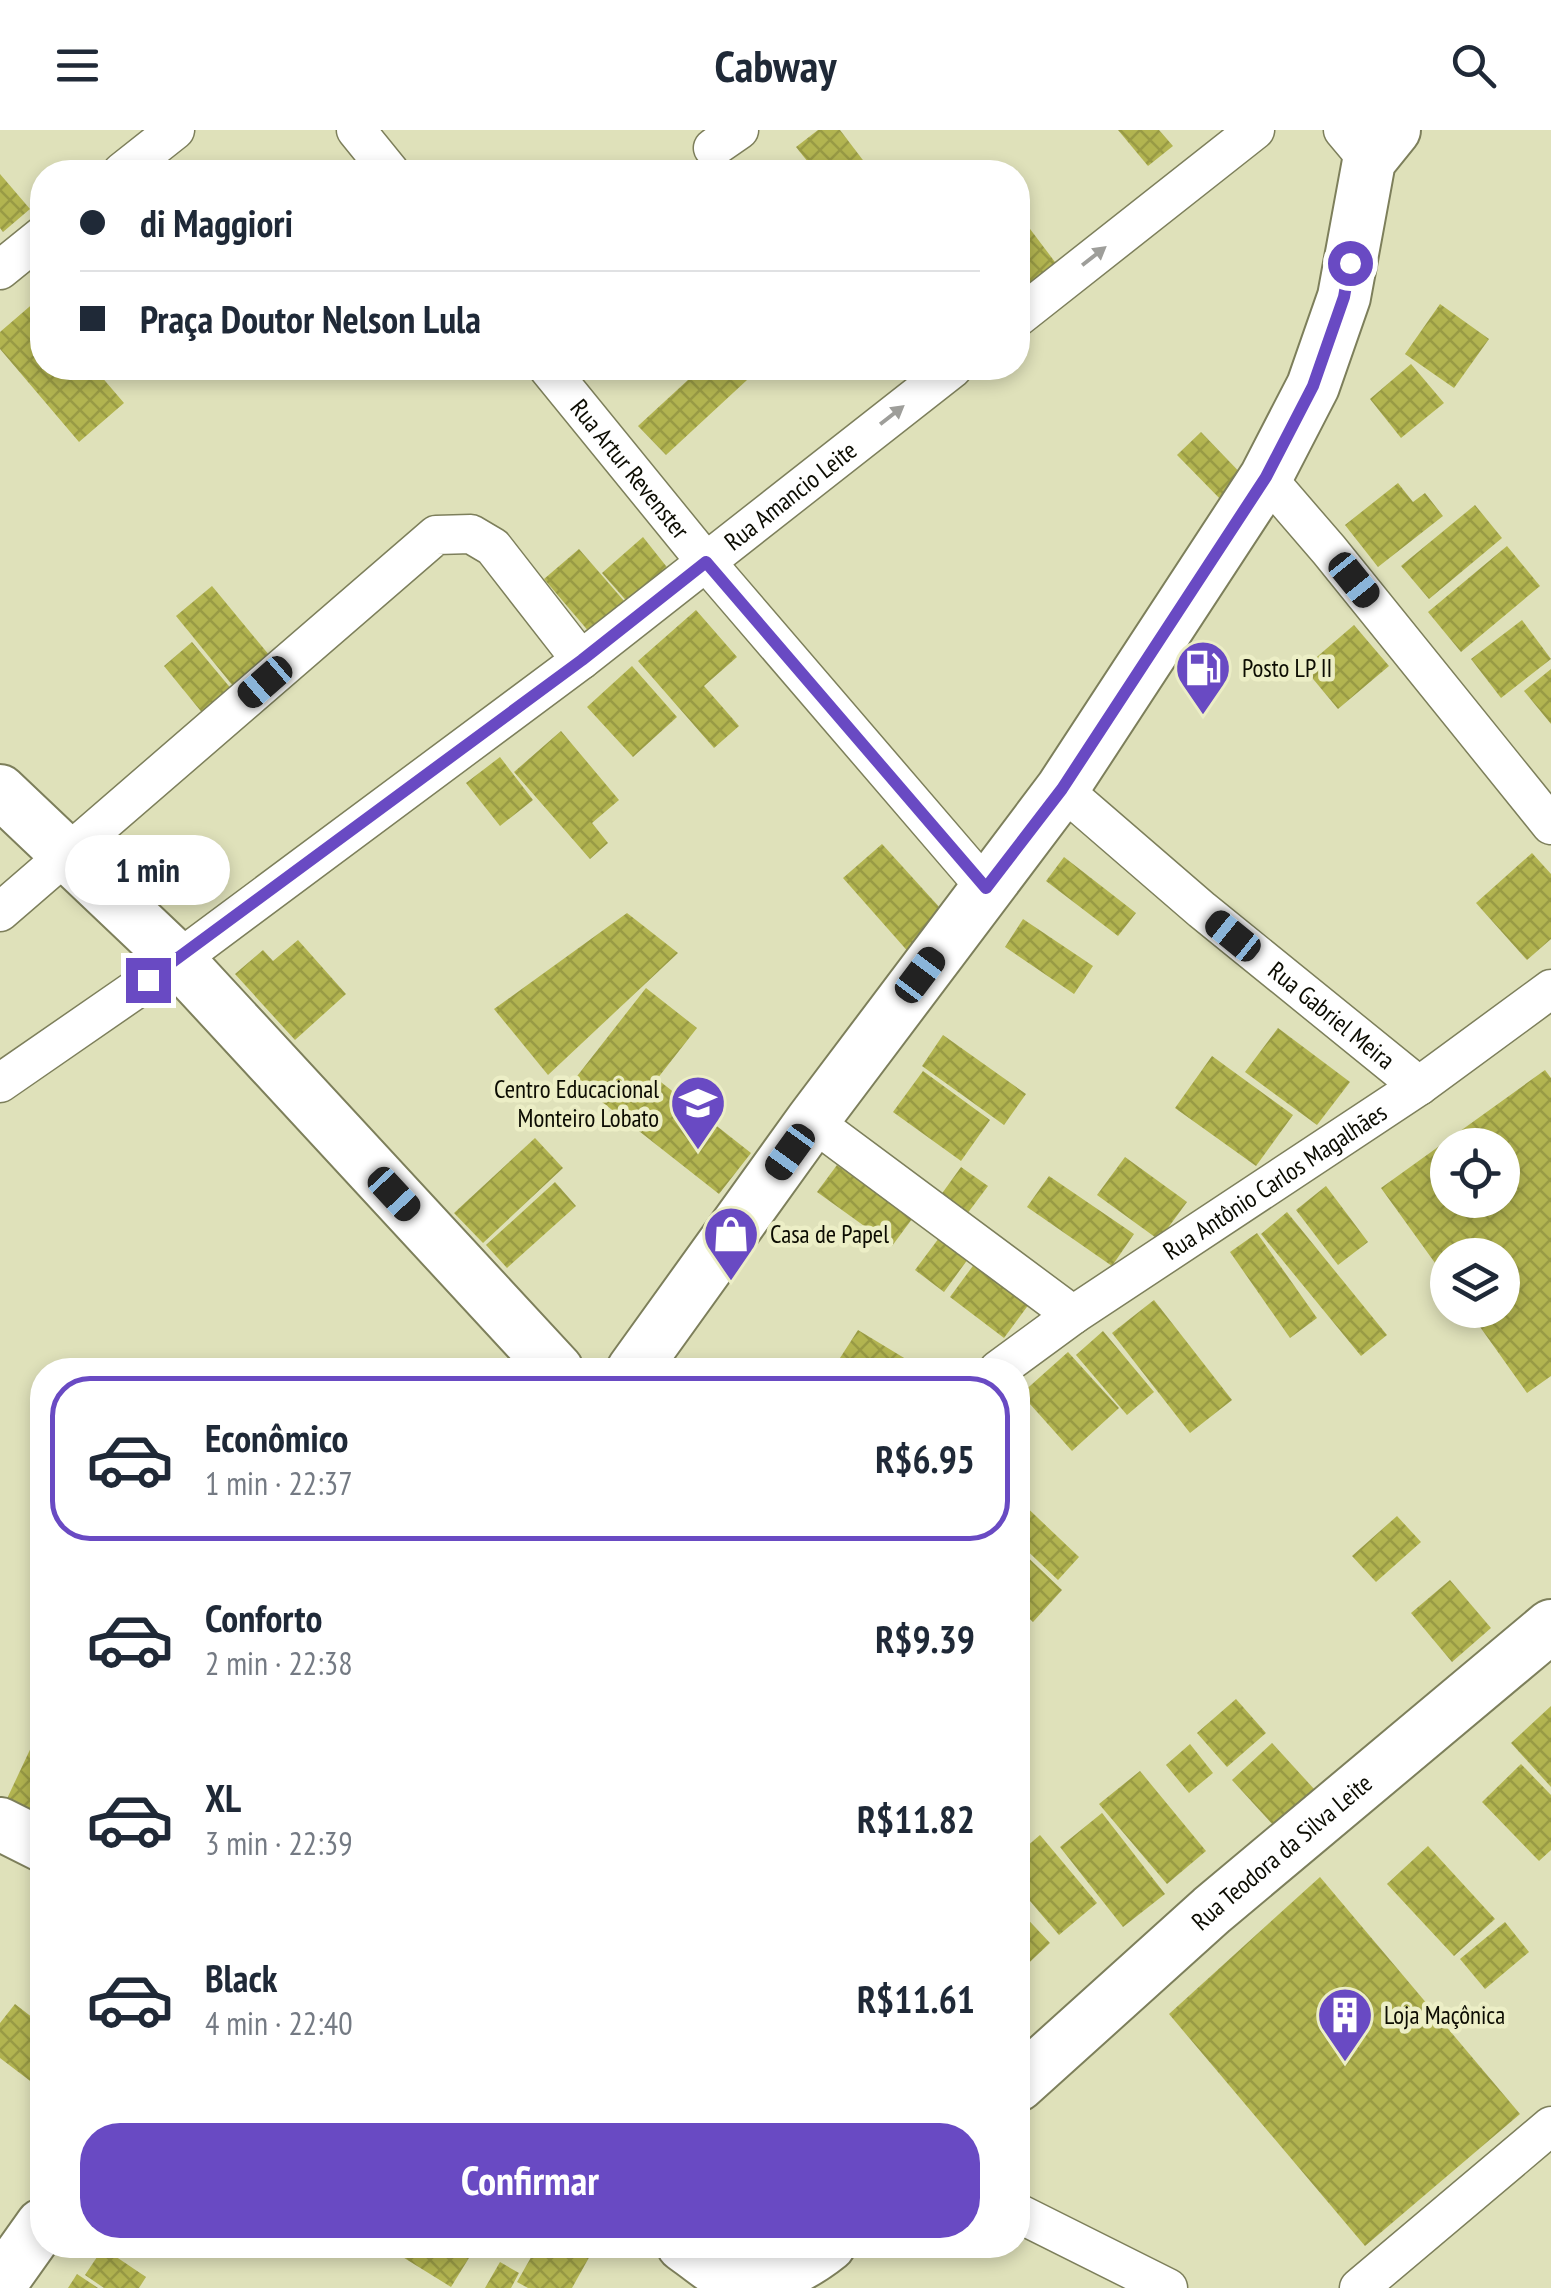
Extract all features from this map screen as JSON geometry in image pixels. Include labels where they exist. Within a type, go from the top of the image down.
[{"type":"street","points":[[137,160],[175,130]]},
{"type":"street","points":[[356,130],[380,160]]},
{"type":"street","points":[[1030,308],[1255,130]]},
{"type":"street","points":[[642,1358],[812,1121],[1062,789],[1266,477],[1313,386],[1344,297],[1369,140]]},
{"type":"street","points":[[0,270],[30,246]]},
{"type":"street","name":"Rua Artur Revenster","points":[[558,380],[706,562],[986,888]]},
{"type":"street","name":"Rua Amancio Leite","points":[[0,1083],[178,960],[582,660],[938,380]]},
{"type":"street","points":[[1266,477],[1551,824]]},
{"type":"street","points":[[0,912],[436,535],[471,534],[492,547],[582,660]]},
{"type":"street","name":"Rua Gabriel Meira","points":[[1062,789],[1202,910],[1419,1086]]},
{"type":"street","points":[[0,791],[178,960],[545,1358]]},
{"type":"street","name":"Rua Antônio Carlos Magalhães","points":[[1014,1358],[1073,1314],[1419,1086],[1551,989]]},
{"type":"street","points":[[812,1121],[1073,1314]]},
{"type":"street","name":"Rua Teodora da Silva Leite","points":[[1030,2074],[1212,1910],[1551,1626]]},
{"type":"street","points":[[0,1824],[30,1839]]},
{"type":"street","points":[[1359,2288],[1551,2126]]},
{"type":"street","points":[[1030,2219],[1168,2288]]},
{"type":"street","points":[[0,2284],[30,2242]]},
{"type":"street","points":[[703,2258],[733,2278],[769,2278],[811,2258]]},
{"type":"building","points":[[818,130],[840,130],[863,160],[806,160],[796,147]]},
{"type":"building","points":[[1118,130],[1159,130],[1173,146],[1148,166]]},
{"type":"building","points":[[0,174],[30,209],[3,232],[0,228]]},
{"type":"building","points":[[1030,229],[1058,266],[1030,288]]},
{"type":"building","points":[[1440,304],[1489,339],[1454,388],[1405,354]]},
{"type":"building","points":[[30,306],[30,380],[104,380],[124,403],[79,442],[0,349],[0,332]]},
{"type":"building","points":[[1411,364],[1444,403],[1401,438],[1370,399]]},
{"type":"building","points":[[688,380],[747,380],[666,455],[638,426]]},
{"type":"building","points":[[1201,432],[1249,482],[1226,505],[1177,455]]},
{"type":"building","points":[[1398,483],[1413,502],[1425,493],[1443,516],[1378,567],[1345,525]]},
{"type":"building","points":[[1475,505],[1502,538],[1429,599],[1401,566]]},
{"type":"building","points":[[643,537],[670,571],[630,605],[602,573]]},
{"type":"building","points":[[1507,546],[1540,586],[1461,652],[1428,612]]},
{"type":"building","points":[[579,549],[631,609],[596,640],[544,579]]},
{"type":"building","points":[[212,586],[279,667],[242,697],[176,616]]},
{"type":"building","points":[[696,610],[737,657],[704,686],[739,726],[714,748],[638,661]]},
{"type":"building","points":[[1522,620],[1551,659],[1501,698],[1471,659]]},
{"type":"building","points":[[1354,625],[1389,666],[1338,709],[1304,668]]},
{"type":"building","points":[[192,642],[233,691],[204,715],[164,666]]},
{"type":"building","points":[[632,666],[677,717],[633,757],[587,707]]},
{"type":"building","points":[[1551,669],[1551,724],[1524,691]]},
{"type":"building","points":[[561,731],[619,800],[592,823],[608,843],[590,859],[514,772]]},
{"type":"building","points":[[500,757],[533,800],[500,826],[466,783]]},
{"type":"building","points":[[882,844],[951,920],[911,955],[843,878]]},
{"type":"building","points":[[1532,853],[1551,874],[1551,939],[1527,960],[1476,903]]},
{"type":"building","points":[[1064,857],[1136,913],[1118,936],[1046,881]]},
{"type":"building","points":[[627,913],[678,953],[548,1075],[494,1009]]},
{"type":"building","points":[[1023,919],[1093,966],[1074,994],[1005,947]]},
{"type":"building","points":[[298,940],[346,994],[295,1040],[235,974],[263,950],[273,961]]},
{"type":"building","points":[[646,988],[697,1028],[657,1079],[751,1153],[719,1194],[574,1080]]},
{"type":"building","points":[[1278,1028],[1350,1082],[1317,1125],[1245,1072]]},
{"type":"building","points":[[943,1035],[1026,1094],[1004,1125],[922,1066]]},
{"type":"building","points":[[1212,1056],[1293,1115],[1256,1166],[1175,1108]]},
{"type":"building","points":[[1545,1070],[1551,1078],[1551,1376],[1527,1393],[1481,1328],[1520,1328],[1520,1238],[1430,1238],[1430,1256],[1381,1188],[1430,1153],[1430,1218],[1520,1218],[1520,1128],[1464,1128]]},
{"type":"building","points":[[923,1071],[990,1120],[961,1161],[893,1112]]},
{"type":"building","points":[[535,1138],[563,1168],[483,1243],[454,1213]]},
{"type":"building","points":[[1125,1157],[1187,1202],[1159,1240],[1097,1195]]},
{"type":"building","points":[[837,1165],[912,1219],[892,1246],[817,1192]]},
{"type":"building","points":[[961,1167],[988,1186],[964,1218],[938,1199]]},
{"type":"building","points":[[1049,1176],[1134,1234],[1112,1266],[1027,1207]]},
{"type":"building","points":[[555,1182],[576,1206],[507,1268],[486,1245]]},
{"type":"building","points":[[1326,1186],[1368,1242],[1338,1265],[1296,1210]]},
{"type":"building","points":[[1287,1212],[1387,1335],[1361,1356],[1261,1234]]},
{"type":"building","points":[[1257,1233],[1317,1318],[1290,1338],[1230,1252]]},
{"type":"building","points":[[939,1238],[968,1259],[944,1292],[915,1270]]},
{"type":"building","points":[[978,1259],[1032,1300],[1004,1338],[950,1297]]},
{"type":"building","points":[[1154,1300],[1232,1400],[1190,1433],[1112,1333]]},
{"type":"building","points":[[858,1330],[904,1358],[840,1358]]},
{"type":"building","points":[[1103,1331],[1154,1392],[1127,1415],[1076,1355]]},
{"type":"building","points":[[1068,1352],[1119,1408],[1072,1451],[1030,1404],[1030,1386]]},
{"type":"building","points":[[1030,1510],[1079,1557],[1058,1580],[1030,1553]]},
{"type":"building","points":[[1397,1516],[1421,1542],[1376,1582],[1352,1556]]},
{"type":"building","points":[[1030,1559],[1062,1590],[1033,1622],[1030,1619]]},
{"type":"building","points":[[1450,1580],[1491,1628],[1452,1662],[1411,1613]]},
{"type":"building","points":[[1236,1699],[1266,1733],[1227,1767],[1197,1733]]},
{"type":"building","points":[[1551,1706],[1551,1787],[1511,1743]]},
{"type":"building","points":[[1272,1743],[1315,1790],[1275,1827],[1232,1780]]},
{"type":"building","points":[[1190,1744],[1213,1773],[1189,1793],[1166,1765]]},
{"type":"building","points":[[30,1750],[30,1815],[5,1803]]},
{"type":"building","points":[[1521,1764],[1551,1795],[1551,1850],[1539,1861],[1482,1802]]},
{"type":"building","points":[[1140,1771],[1206,1851],[1167,1884],[1099,1804]]},
{"type":"building","points":[[1102,1813],[1165,1894],[1123,1927],[1060,1847]]},
{"type":"building","points":[[1040,1835],[1097,1903],[1059,1935],[1030,1901],[1030,1844]]},
{"type":"building","points":[[1428,1846],[1495,1919],[1454,1956],[1387,1884]]},
{"type":"building","name":"Loja Maçônica","points":[[1320,1877],[1520,2114],[1365,2246],[1169,2014]]},
{"type":"building","points":[[1030,1922],[1050,1943],[1030,1962]]},
{"type":"building","points":[[1505,1922],[1529,1952],[1485,1989],[1460,1959]]},
{"type":"building","points":[[15,2004],[30,2016],[30,2081],[0,2058],[0,2023]]},
{"type":"building","points":[[96,2258],[118,2258],[146,2277],[139,2288],[104,2288],[85,2275]]},
{"type":"building","points":[[404,2258],[469,2258],[451,2287]]},
{"type":"building","points":[[531,2258],[589,2258],[572,2288],[528,2288],[517,2282]]},
{"type":"building","points":[[500,2262],[519,2273],[511,2288],[485,2288]]},
{"type":"building","points":[[77,2274],[98,2288],[68,2288]]},
{"type":"place","name":"Posto LP II","points":[[1203,717]]},
{"type":"place","name":"Centro Educacional Monteiro Lobato","points":[[698,1152]]},
{"type":"place","name":"Casa de Papel","points":[[731,1283]]},
{"type":"place","name":"Loja Maçônica","points":[[1345,2064]]},
{"type":"route","points":[[148,980],[582,660],[706,562],[986,888],[1062,789],[1266,477],[1313,386],[1344,297],[1350,263]]}]
